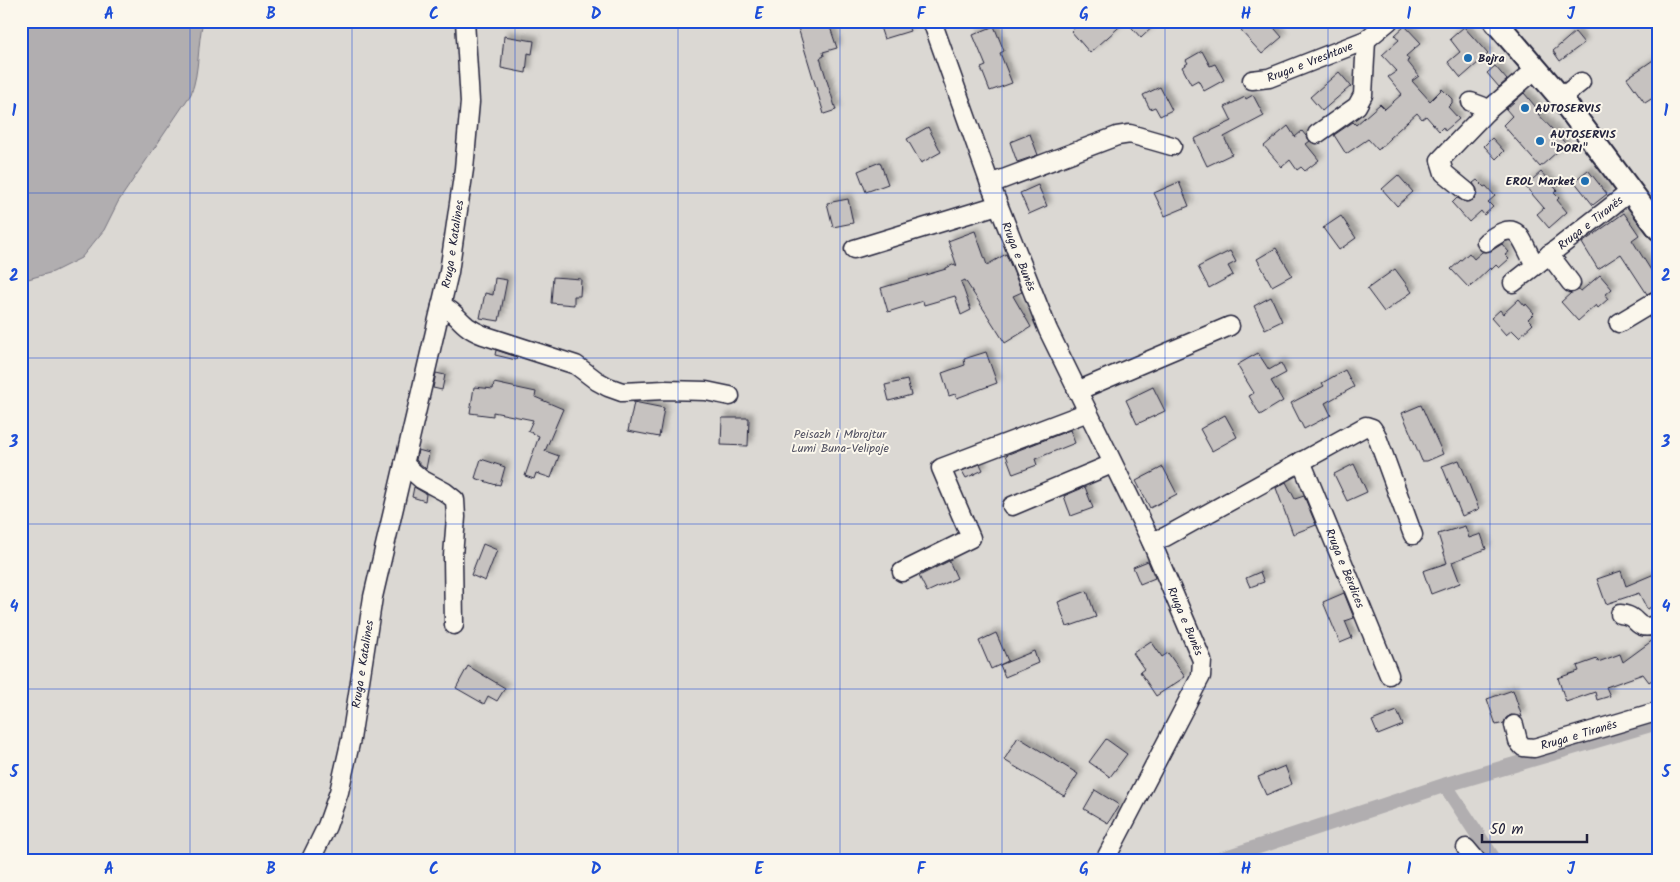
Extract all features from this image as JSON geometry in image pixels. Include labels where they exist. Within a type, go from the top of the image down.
[{"type":"main road","name":"Rruga e Tiranës","points":[[1495,21],[1561,98],[1659,229]]},
{"type":"street","name":"Rruga e Katalines","points":[[310,861],[328,826],[339,792],[355,712],[373,597],[449,272],[464,169],[470,102],[465,21]]},
{"type":"street","name":"Rruga e Vreshtave","points":[[1252,80],[1269,78],[1366,40],[1389,21]]},
{"type":"street","name":"Rruga e Bunës","points":[[938,24],[990,184],[1048,330],[1151,542],[1202,660],[1200,676],[1106,860]]},
{"type":"street","name":"Rruga e Vreshtave","points":[[1317,134],[1356,106],[1363,95],[1366,40]]},
{"type":"street","points":[[1467,192],[1444,173],[1440,160],[1486,112],[1536,69]]},
{"type":"street","points":[[1561,98],[1581,82]]},
{"type":"street","points":[[1471,102],[1482,106],[1486,112]]},
{"type":"street","points":[[990,184],[1117,136],[1130,134],[1172,146]]},
{"type":"street","name":"Rruga e Tiranës","points":[[1513,283],[1631,191]]},
{"type":"street","points":[[854,249],[998,205]]},
{"type":"street","points":[[1486,242],[1504,230],[1517,232],[1535,265]]},
{"type":"street","name":"Rruga e Tiranës","points":[[1549,254],[1571,283]]},
{"type":"street","points":[[1619,323],[1659,299]]},
{"type":"street","points":[[441,306],[446,307],[469,328],[483,335],[576,365],[602,384],[622,392],[706,390],[730,396]]},
{"type":"street","points":[[1077,390],[1230,326]]},
{"type":"street","points":[[902,572],[971,538],[941,468],[1088,412]]},
{"type":"street","points":[[1151,542],[1165,537],[1366,426],[1372,428],[1376,434],[1412,535]]},
{"type":"street","name":"Rruga e Bërdices","points":[[1301,461],[1389,675]]},
{"type":"street","points":[[404,464],[421,479],[445,492],[455,500],[456,517],[453,556],[454,625]]},
{"type":"street","points":[[1012,506],[1112,464]]},
{"type":"street","points":[[1620,614],[1630,616],[1641,627],[1648,628],[1659,624]]},
{"type":"street","name":"Rruga e Tiranës","points":[[1514,726],[1518,741],[1523,746],[1534,748],[1659,711]]},
{"type":"green space","name":"Peisazh i Mbrojtur Lumi Buna-Velipoje","points":[[21,21],[1659,21],[1659,861],[21,861]]},
{"type":"shaded area","points":[[21,21],[203,21],[196,76],[191,94],[118,202],[104,230],[81,258],[53,272],[21,281]]},
{"type":"building","points":[[796,21],[828,21],[837,48],[823,52],[824,56],[820,58],[836,110],[824,114]]},
{"type":"building","points":[[878,21],[906,21],[910,31],[884,39]]},
{"type":"building","points":[[1082,21],[1126,21],[1090,53],[1071,31]]},
{"type":"building","points":[[1126,21],[1159,21],[1141,38]]},
{"type":"building","points":[[1259,21],[1268,21],[1282,37],[1262,54],[1241,31]]},
{"type":"building","points":[[994,26],[1004,51],[1000,53],[1012,83],[990,91],[981,68],[986,66],[973,35]]},
{"type":"building","points":[[1405,26],[1421,43],[1406,56],[1409,60],[1407,61],[1419,76],[1412,81],[1430,101],[1442,89],[1452,99],[1452,103],[1448,107],[1459,119],[1445,131],[1443,127],[1439,131],[1426,116],[1422,119],[1417,113],[1378,150],[1368,139],[1346,154],[1334,135],[1353,122],[1356,125],[1380,104],[1385,109],[1402,94],[1388,77],[1397,71],[1382,55],[1399,40],[1395,35]]},
{"type":"building","name":"Bojra","points":[[1464,27],[1488,54],[1461,78],[1448,62],[1460,52],[1450,39]]},
{"type":"building","points":[[1575,32],[1584,43],[1560,61],[1553,51]]},
{"type":"building","points":[[504,36],[534,41],[532,54],[528,53],[526,73],[501,68]]},
{"type":"building","points":[[1202,51],[1210,66],[1215,64],[1224,80],[1204,91],[1198,80],[1191,84],[1182,67],[1188,63],[1186,60]]},
{"type":"building","points":[[1659,56],[1659,94],[1645,103],[1627,78]]},
{"type":"building","points":[[1495,66],[1507,80],[1499,87],[1487,73]]},
{"type":"building","points":[[1339,72],[1351,86],[1322,111],[1310,97]]},
{"type":"building","points":[[1160,87],[1172,110],[1160,116],[1155,107],[1150,109],[1143,95]]},
{"type":"building","points":[[1524,93],[1540,112],[1538,114],[1566,144],[1540,167],[1503,125],[1512,116],[1506,109]]},
{"type":"building","points":[[1253,95],[1264,116],[1224,137],[1232,154],[1207,166],[1194,139],[1232,121],[1225,107]]},
{"type":"building","points":[[1288,126],[1295,137],[1302,131],[1310,141],[1306,144],[1319,160],[1305,171],[1301,167],[1297,170],[1290,160],[1282,167],[1264,146]]},
{"type":"building","points":[[928,127],[941,152],[921,163],[907,139]]},
{"type":"building","points":[[1030,134],[1038,155],[1017,162],[1010,142]]},
{"type":"building","points":[[1492,138],[1504,151],[1496,159],[1484,146]]},
{"type":"building","points":[[880,162],[888,184],[866,192],[858,171]]},
{"type":"building","points":[[1588,170],[1607,194],[1593,205],[1574,181]]},
{"type":"building","points":[[1541,172],[1557,190],[1554,193],[1559,198],[1557,200],[1567,212],[1549,228],[1537,214],[1544,208],[1525,186]]},
{"type":"building","points":[[1398,175],[1413,192],[1397,206],[1382,189]]},
{"type":"building","points":[[1477,180],[1495,196],[1488,202],[1493,207],[1484,215],[1481,211],[1469,222],[1452,203],[1457,198],[1466,202],[1475,199],[1477,189],[1473,183]]},
{"type":"building","points":[[1179,182],[1189,206],[1165,216],[1154,193]]},
{"type":"building","points":[[1038,185],[1047,206],[1029,214],[1020,193]]},
{"type":"building","points":[[848,199],[853,223],[833,227],[827,203]]},
{"type":"building","points":[[1624,213],[1639,235],[1632,240],[1659,283],[1659,288],[1647,294],[1621,254],[1598,269],[1582,243]]},
{"type":"building","points":[[1341,216],[1356,238],[1339,250],[1323,228]]},
{"type":"building","points":[[975,231],[987,265],[1006,254],[1022,292],[1013,296],[1031,327],[1005,343],[965,280],[961,282],[971,310],[961,315],[955,296],[924,305],[923,301],[888,312],[881,288],[946,269],[955,264],[957,266],[948,241]]},
{"type":"building","points":[[1502,244],[1509,252],[1505,255],[1509,259],[1499,268],[1496,265],[1491,270],[1490,268],[1469,288],[1451,269],[1469,253],[1474,259],[1482,252],[1491,251]]},
{"type":"building","points":[[1276,248],[1292,275],[1272,286],[1257,259]]},
{"type":"building","points":[[1230,251],[1236,262],[1228,266],[1233,275],[1209,288],[1198,267]]},
{"type":"building","points":[[1395,269],[1412,292],[1384,312],[1367,289]]},
{"type":"building","points":[[1600,275],[1612,289],[1605,295],[1608,299],[1598,308],[1596,305],[1578,321],[1561,302],[1571,293],[1581,291]]},
{"type":"building","points":[[553,277],[581,279],[580,296],[574,296],[574,305],[551,303]]},
{"type":"building","points":[[495,278],[507,280],[499,321],[480,318],[485,293],[493,295]]},
{"type":"building","points":[[1271,297],[1282,321],[1265,329],[1254,306]]},
{"type":"building","points":[[1519,299],[1534,313],[1528,319],[1533,324],[1519,337],[1512,330],[1506,335],[1491,318],[1500,310],[1503,314]]},
{"type":"building","points":[[1659,312],[1659,336],[1649,317]]},
{"type":"building","points":[[496,350],[517,357],[516,360],[495,355]]},
{"type":"building","points":[[986,352],[997,383],[957,398],[955,394],[949,396],[942,373],[965,365],[964,359]]},
{"type":"building","points":[[1258,353],[1269,370],[1281,363],[1286,373],[1271,381],[1283,401],[1260,415],[1249,396],[1254,393],[1237,365]]},
{"type":"building","points":[[1345,370],[1354,387],[1325,403],[1331,415],[1304,429],[1291,403],[1324,386],[1322,383]]},
{"type":"building","points":[[436,373],[445,375],[442,390],[433,388]]},
{"type":"building","points":[[907,380],[911,395],[889,401],[885,385]]},
{"type":"building","points":[[494,383],[536,392],[535,397],[563,409],[545,451],[559,456],[551,478],[536,473],[534,479],[525,476],[539,436],[528,431],[533,420],[493,412],[493,416],[470,413],[474,387],[493,389]]},
{"type":"building","points":[[1153,387],[1165,411],[1137,424],[1126,400]]},
{"type":"building","points":[[634,402],[664,408],[659,437],[628,431]]},
{"type":"building","points":[[1421,405],[1443,454],[1427,461],[1422,461],[1402,413]]},
{"type":"building","points":[[1225,415],[1237,437],[1212,451],[1200,429]]},
{"type":"building","points":[[722,418],[749,418],[748,446],[721,445]]},
{"type":"building","points":[[1070,430],[1075,443],[1035,459],[1037,465],[1013,474],[1006,455]]},
{"type":"building","points":[[418,450],[429,453],[426,469],[416,460]]},
{"type":"building","points":[[481,459],[505,467],[500,485],[475,478]]},
{"type":"building","points":[[1459,460],[1479,509],[1462,516],[1442,466]]},
{"type":"building","points":[[980,464],[983,470],[966,478],[962,471]]},
{"type":"building","points":[[1354,464],[1367,492],[1347,501],[1334,474]]},
{"type":"building","points":[[1163,467],[1177,494],[1150,508],[1136,481]]},
{"type":"building","points":[[1286,482],[1295,499],[1304,496],[1316,525],[1293,534],[1276,488]]},
{"type":"building","points":[[414,487],[426,494],[425,501],[412,497]]},
{"type":"building","points":[[1085,487],[1093,508],[1071,516],[1064,496]]},
{"type":"building","points":[[1465,526],[1469,538],[1481,534],[1486,549],[1452,562],[1460,583],[1431,594],[1423,571],[1447,563],[1438,534]]},
{"type":"building","points":[[483,544],[497,550],[485,581],[471,575]]},
{"type":"building","points":[[949,561],[957,578],[927,592],[919,576]]},
{"type":"building","points":[[1148,561],[1155,578],[1140,584],[1133,567]]},
{"type":"building","points":[[1621,571],[1626,586],[1659,572],[1659,604],[1647,609],[1639,593],[1606,604],[1597,579]]},
{"type":"building","points":[[1260,572],[1264,582],[1250,587],[1246,578]]},
{"type":"building","points":[[1087,591],[1096,617],[1067,627],[1058,602]]},
{"type":"building","points":[[1344,593],[1354,618],[1345,621],[1352,638],[1340,643],[1323,602]]},
{"type":"building","points":[[996,633],[1008,661],[991,669],[979,641]]},
{"type":"building","points":[[1653,640],[1659,648],[1659,675],[1649,682],[1643,674],[1606,687],[1610,696],[1597,700],[1595,692],[1566,702],[1558,678],[1579,671],[1577,666],[1597,659],[1598,662],[1620,654],[1623,662]]},
{"type":"building","points":[[1151,641],[1162,657],[1168,653],[1185,677],[1156,696],[1140,672],[1144,669],[1133,653]]},
{"type":"building","points":[[1034,651],[1038,663],[1005,677],[1000,665]]},
{"type":"building","points":[[468,666],[505,688],[497,701],[488,696],[484,704],[456,688]]},
{"type":"building","points":[[1513,690],[1522,717],[1511,715],[1506,718],[1504,723],[1496,725],[1487,699]]},
{"type":"building","points":[[1397,711],[1403,725],[1378,735],[1372,721]]},
{"type":"building","points":[[1018,737],[1078,774],[1064,796],[1004,760]]},
{"type":"building","points":[[1106,739],[1127,754],[1110,777],[1089,762]]},
{"type":"building","points":[[1285,766],[1292,784],[1266,795],[1258,777]]},
{"type":"building","points":[[1095,790],[1119,805],[1108,823],[1084,809]]},
{"type":"waterway","points":[[1215,861],[1445,785],[1659,722]]},
{"type":"waterway","points":[[1445,785],[1495,861]]},
{"type":"place","name":"Bojra","points":[[1468,58]]},
{"type":"place","name":"AUTOSERVIS","points":[[1525,108]]},
{"type":"place","name":"AUTOSERVIS \"DORI\"","points":[[1540,141]]},
{"type":"place","name":"EROL Market","points":[[1585,181]]}]
